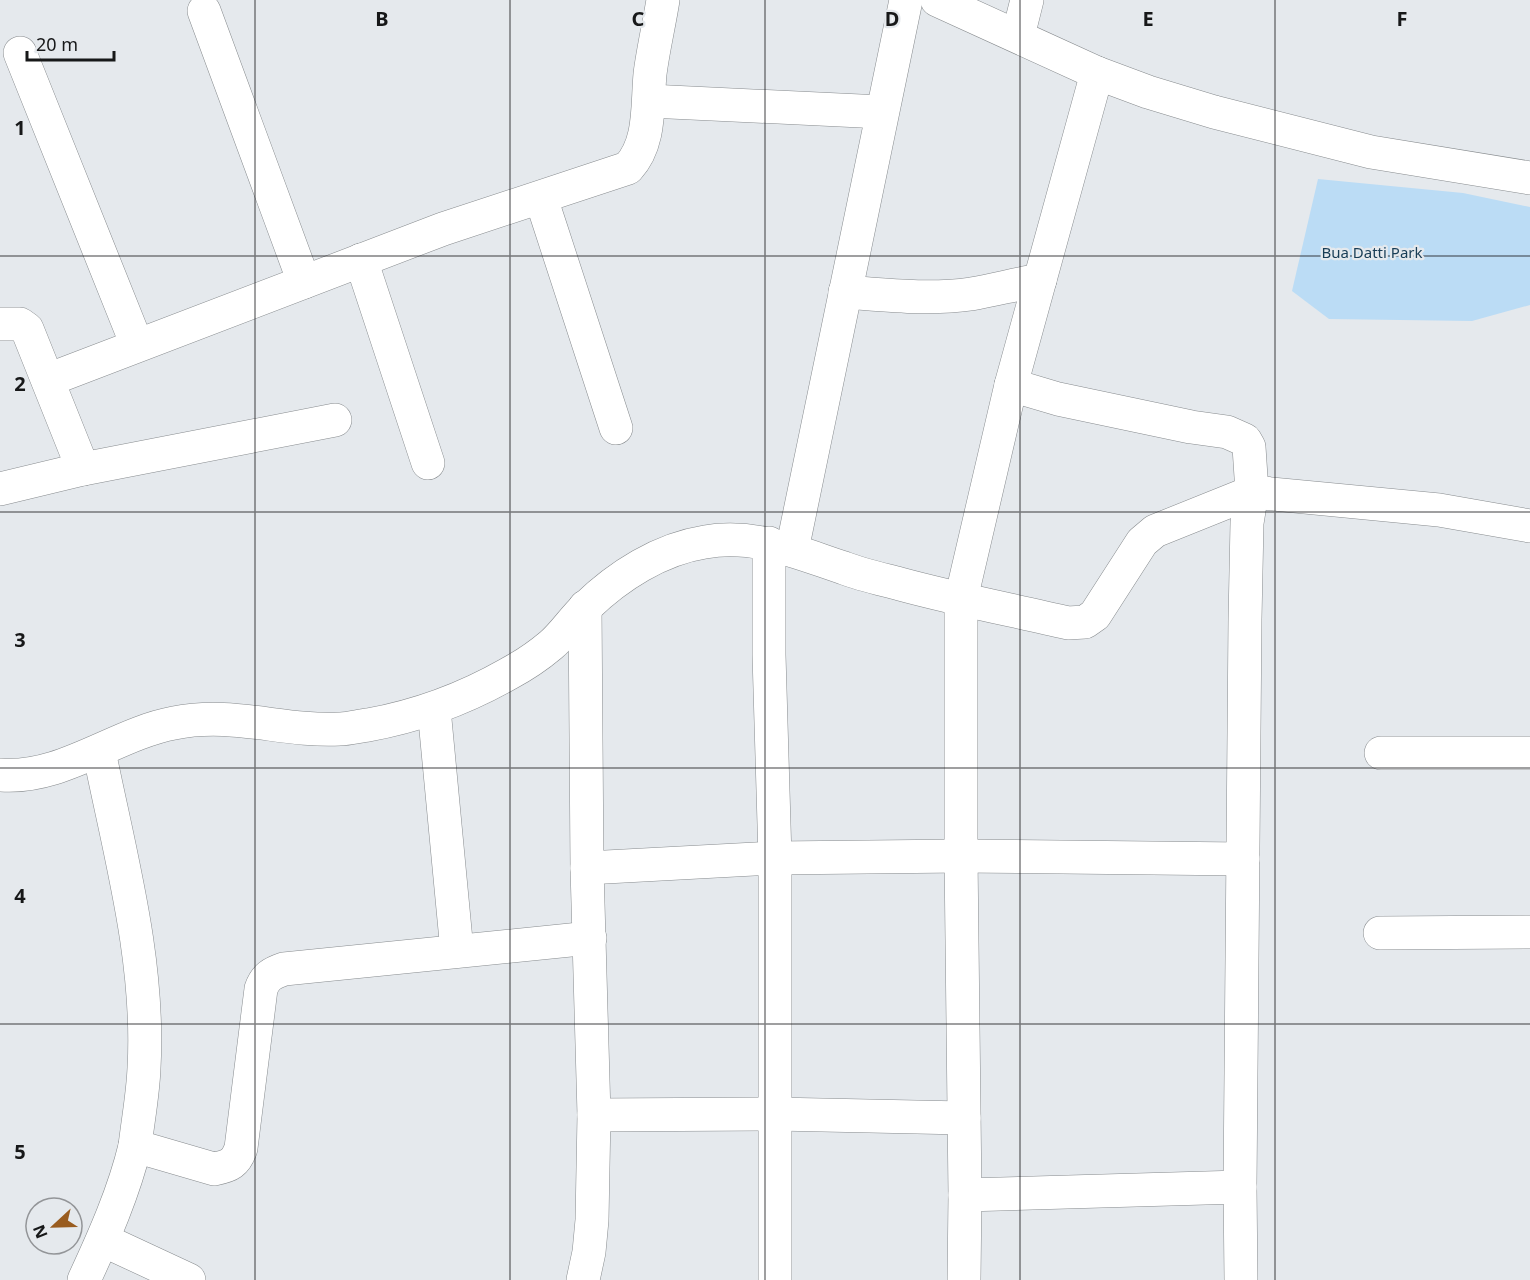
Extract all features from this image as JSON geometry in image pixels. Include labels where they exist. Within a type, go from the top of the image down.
[{"type":"street","points":[[48,380],[444,229],[628,168],[636,159],[642,146],[649,102],[650,75],[663,0]]},
{"type":"street","points":[[775,1280],[775,858],[769,655],[780,546],[845,292],[906,0]]},
{"type":"street","points":[[937,0],[1097,73],[1148,92],[1214,112],[1371,153],[1530,178]]},
{"type":"street","points":[[1018,36],[1027,0]]},
{"type":"street","points":[[204,11],[304,282]]},
{"type":"street","points":[[20,53],[137,345]]},
{"type":"street","points":[[964,1280],[962,599],[1011,385],[1097,73]]},
{"type":"street","points":[[649,102],[882,112]]},
{"type":"street","points":[[542,198],[616,428]]},
{"type":"street","points":[[361,260],[428,463]]},
{"type":"street","points":[[845,292],[911,297],[941,296],[970,294],[1040,280]]},
{"type":"street","points":[[0,324],[20,324],[27,329],[83,468]]},
{"type":"street","points":[[1011,385],[1058,399],[1239,436],[1249,447],[1252,492],[1246,523],[1241,1280]]},
{"type":"street","points":[[0,489],[83,468],[335,420]]},
{"type":"street","points":[[0,775],[33,775],[99,751],[134,734],[170,723],[200,718],[230,718],[303,728],[341,730],[386,722],[435,709],[510,674],[552,644],[585,607],[628,572],[666,554],[703,542],[732,539],[780,546],[848,570],[1068,623],[1085,622],[1095,615],[1142,542],[1155,531],[1252,492],[1439,510],[1530,526]]},
{"type":"street","points":[[583,1280],[592,1220],[594,1114],[587,868],[585,607]]},
{"type":"street","points":[[435,709],[457,951]]},
{"type":"street","points":[[84,1280],[103,1240],[131,1164],[144,1068],[142,986],[137,936],[99,751]]},
{"type":"street","points":[[1382,753],[1530,753]]},
{"type":"street","points":[[587,868],[775,858],[961,856],[1243,859]]},
{"type":"street","points":[[1380,933],[1530,932]]},
{"type":"street","points":[[135,1146],[214,1169],[227,1167],[237,1160],[241,1148],[261,989],[270,974],[284,969],[590,938]]},
{"type":"street","points":[[594,1114],[776,1114],[964,1118]]},
{"type":"street","points":[[965,1195],[1240,1187]]},
{"type":"street","points":[[103,1240],[189,1280]]},
{"type":"green space","name":"Bua Datti Park","points":[[1318,179],[1463,193],[1530,207],[1530,305],[1472,321],[1329,319],[1292,291]]}]
